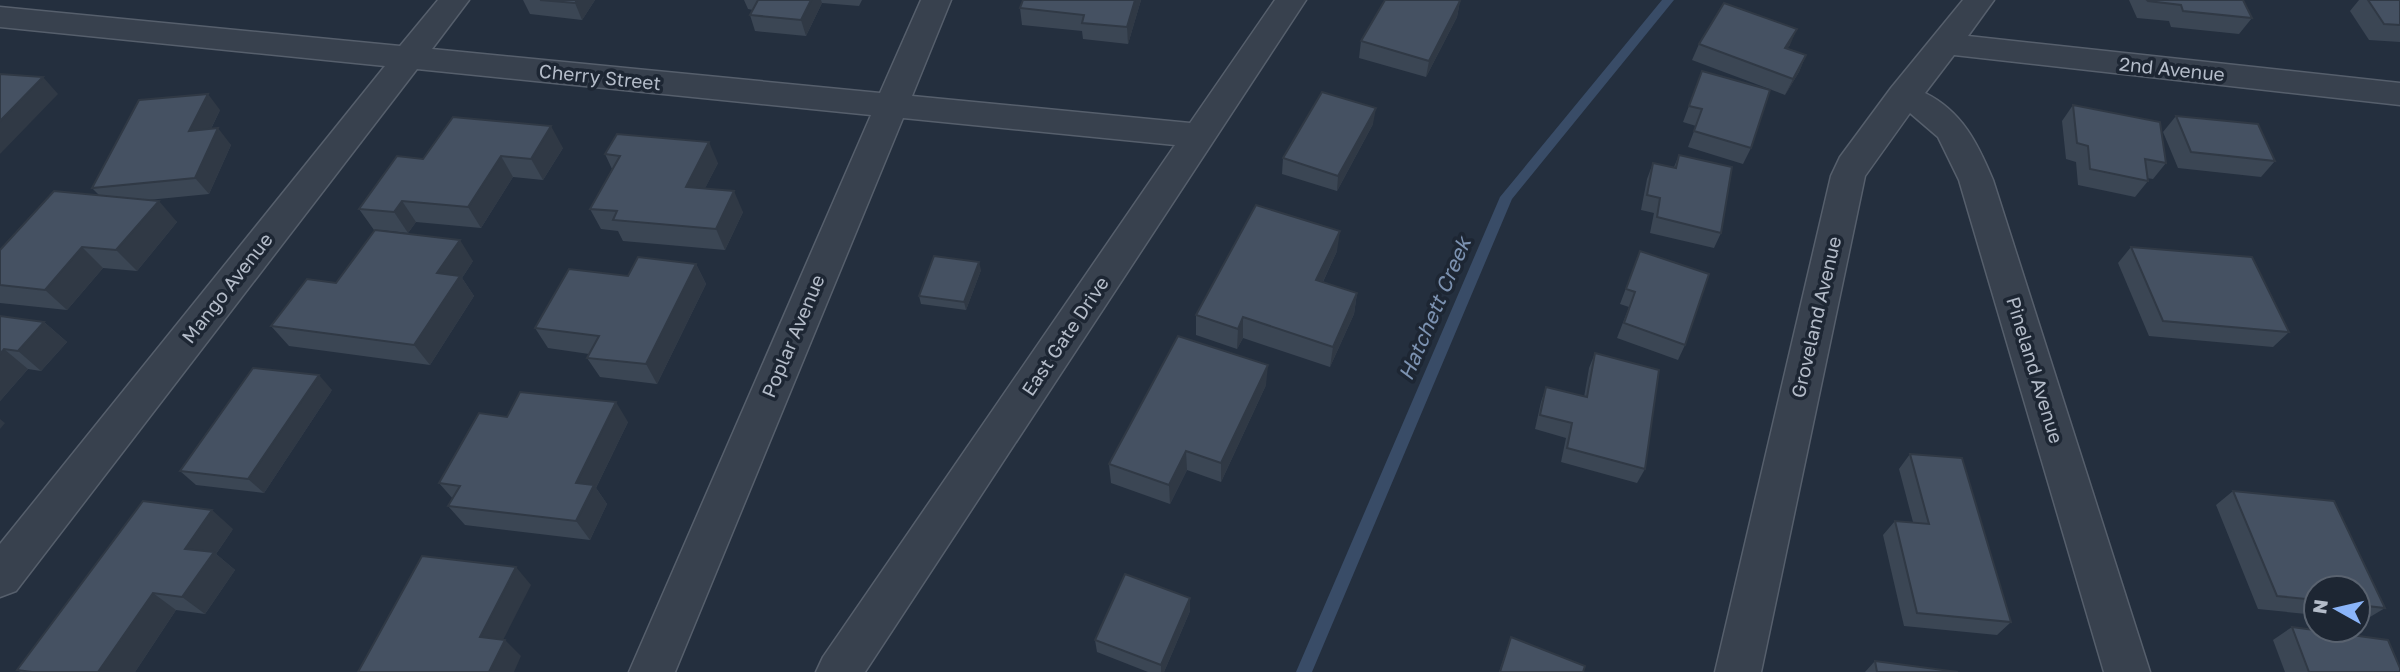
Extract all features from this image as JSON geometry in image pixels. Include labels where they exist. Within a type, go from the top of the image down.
[{"type":"street","name":"Mango Avenue","points":[[0,577],[454,0]]},
{"type":"street","name":"Poplar Avenue","points":[[652,672],[936,0]]},
{"type":"street","name":"East Gate Drive","points":[[839,672],[1291,0]]},
{"type":"street","name":"Groveland Avenue","points":[[1738,672],[1848,176],[1852,166],[1903,96],[1979,0]]},
{"type":"street","name":"Cherry Street","points":[[0,17],[1200,136]]},
{"type":"street","name":"2nd Avenue","points":[[1944,44],[2400,94]]},
{"type":"street","name":"Pineland Avenue","points":[[1903,96],[1926,106],[1944,120],[1956,137],[1976,180],[2127,672]]},
{"type":"building","points":[[540,0],[577,0],[575,3]]},
{"type":"building","points":[[758,0],[811,0],[801,20],[750,15]]},
{"type":"building","points":[[1023,0],[1135,0],[1127,27],[1082,23],[1084,15],[1020,8]]},
{"type":"building","points":[[1385,0],[1460,1],[1429,61],[1361,41]]},
{"type":"building","points":[[2147,0],[2243,0],[2252,18],[2183,11],[2181,5]]},
{"type":"building","points":[[2368,0],[2400,0],[2400,25],[2384,24]]},
{"type":"building","points":[[1724,3],[1797,29],[1785,48],[1806,55],[1793,79],[1699,44]]},
{"type":"building","points":[[1702,71],[1770,90],[1751,148],[1694,131],[1702,109],[1689,106]]},
{"type":"building","points":[[0,74],[43,77],[0,121]]},
{"type":"building","points":[[1322,92],[1376,108],[1338,176],[1283,158]]},
{"type":"building","points":[[208,94],[189,131],[218,128],[195,178],[92,188],[139,100]]},
{"type":"building","points":[[2073,105],[2160,122],[2166,163],[2145,159],[2148,181],[2090,169],[2088,146],[2077,143]]},
{"type":"building","points":[[2176,116],[2258,124],[2275,161],[2191,152]]},
{"type":"building","points":[[453,117],[551,126],[531,159],[501,156],[468,207],[402,201],[394,212],[359,209],[397,156],[423,159]]},
{"type":"building","points":[[617,134],[709,142],[686,187],[734,191],[716,229],[613,220],[617,211],[590,209],[620,156],[605,154]]},
{"type":"building","points":[[1679,155],[1732,167],[1721,233],[1657,217],[1660,198],[1647,195],[1653,163],[1676,168]]},
{"type":"building","points":[[54,191],[159,201],[116,250],[82,247],[45,290],[0,285],[0,250]]},
{"type":"building","points":[[1256,205],[1340,231],[1316,280],[1357,293],[1333,347],[1243,317],[1238,329],[1196,315]]},
{"type":"building","points":[[375,230],[460,240],[437,273],[460,276],[414,345],[271,326],[307,279],[336,283]]},
{"type":"building","points":[[2131,247],[2252,257],[2289,332],[2163,321]]},
{"type":"building","points":[[1640,251],[1709,274],[1685,345],[1624,323],[1635,292],[1626,289]]},
{"type":"building","points":[[934,256],[979,262],[964,302],[919,296]]},
{"type":"building","points":[[638,257],[696,264],[646,364],[587,358],[599,336],[535,328],[569,269],[628,276]]},
{"type":"building","points":[[0,316],[44,322],[18,351],[4,349],[0,354]]},
{"type":"building","points":[[1178,336],[1268,365],[1221,463],[1186,451],[1169,485],[1109,464]]},
{"type":"building","points":[[1595,353],[1659,370],[1645,469],[1567,448],[1572,423],[1540,415],[1546,387],[1587,397]]},
{"type":"building","points":[[253,368],[319,375],[248,479],[180,471]]},
{"type":"building","points":[[520,392],[616,402],[576,483],[594,485],[576,521],[448,506],[460,486],[439,483],[479,413],[507,417]]},
{"type":"building","points":[[1910,454],[1962,458],[2011,622],[1917,613],[1895,521],[1929,524]]},
{"type":"building","points":[[2233,491],[2334,501],[2369,574],[2302,574],[2302,599],[2277,596]]},
{"type":"building","points":[[143,501],[212,510],[185,549],[214,552],[182,597],[153,593],[98,672],[17,670]]},
{"type":"building","points":[[422,556],[516,567],[480,637],[505,640],[489,672],[358,672]]},
{"type":"building","points":[[1125,574],[1190,598],[1161,665],[1095,640]]},
{"type":"building","points":[[2372,581],[2385,608],[2372,607]]},
{"type":"building","points":[[2292,627],[2302,628],[2302,644],[2372,644],[2372,638],[2388,640],[2400,668],[2400,672],[2309,672]]},
{"type":"building","points":[[1511,637],[1585,666],[1583,672],[1500,672]]},
{"type":"building","points":[[1875,661],[1958,672],[1877,672]]},
{"type":"waterway","name":"Hatchett Creek","points":[[1304,672],[1506,197],[1668,0]]}]
